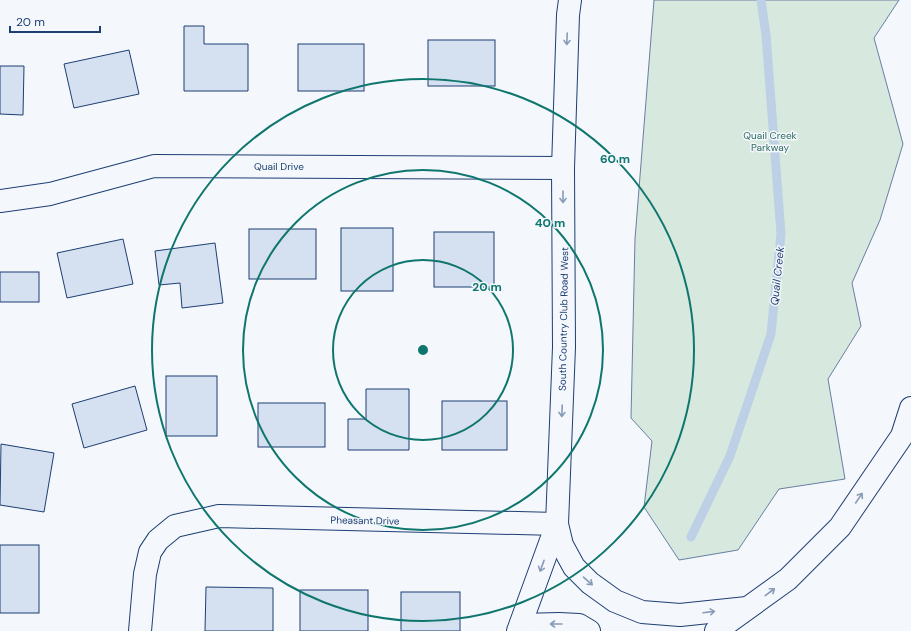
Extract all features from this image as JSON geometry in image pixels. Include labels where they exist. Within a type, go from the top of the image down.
[{"type":"street","name":"South Country Club Road West","points":[[519,628],[557,524],[564,347],[563,168],[568,15],[570,0]]},
{"type":"street","name":"Quail Drive","points":[[0,201],[50,194],[154,166],[563,168]]},
{"type":"street","points":[[716,631],[788,579],[840,527],[902,436],[911,408]]},
{"type":"street","name":"Pheasant Drive","points":[[140,631],[145,574],[150,552],[158,540],[175,526],[219,516],[557,524]]},
{"type":"street","points":[[557,524],[562,545],[574,567],[590,583],[615,601],[642,612],[680,615],[750,607]]},
{"type":"street","points":[[519,628],[559,624],[580,625],[589,631]]},
{"type":"green space","name":"Quail Creek Parkway","points":[[654,0],[899,0],[874,38],[903,144],[880,220],[852,283],[861,326],[828,379],[845,479],[779,489],[738,550],[679,560],[644,507],[652,441],[631,418],[635,239]]},
{"type":"building","points":[[184,26],[204,26],[204,44],[248,44],[248,91],[184,91]]},
{"type":"building","points":[[428,40],[495,40],[495,86],[428,86]]},
{"type":"building","points":[[298,44],[364,44],[364,91],[298,91]]},
{"type":"building","points":[[129,50],[139,94],[74,108],[64,64]]},
{"type":"building","points":[[0,66],[24,66],[23,115],[0,114]]},
{"type":"building","points":[[341,228],[393,228],[393,291],[341,291]]},
{"type":"building","points":[[249,229],[316,229],[316,279],[249,279]]},
{"type":"building","points":[[434,232],[494,232],[494,287],[434,287]]},
{"type":"building","points":[[123,239],[133,284],[67,298],[57,253]]},
{"type":"building","points":[[215,243],[223,303],[182,308],[180,283],[159,285],[155,251]]},
{"type":"building","points":[[0,272],[39,272],[39,302],[0,302]]},
{"type":"building","points":[[166,376],[217,376],[217,436],[166,436]]},
{"type":"building","points":[[135,386],[147,430],[84,448],[72,404]]},
{"type":"building","points":[[366,389],[409,389],[409,450],[348,450],[348,419],[366,419]]},
{"type":"building","points":[[442,401],[507,401],[507,450],[442,450]]},
{"type":"building","points":[[258,403],[325,403],[325,447],[258,447]]},
{"type":"building","points":[[1,444],[54,453],[44,512],[0,505]]},
{"type":"building","points":[[0,545],[39,545],[39,613],[0,613]]},
{"type":"building","points":[[206,587],[273,588],[273,631],[205,631]]},
{"type":"building","points":[[300,590],[368,590],[368,631],[300,631]]},
{"type":"building","points":[[401,592],[460,592],[460,631],[401,631]]},
{"type":"waterway","name":"Quail Creek","points":[[691,537],[730,456],[771,334],[781,234],[766,35],[761,0]]}]
